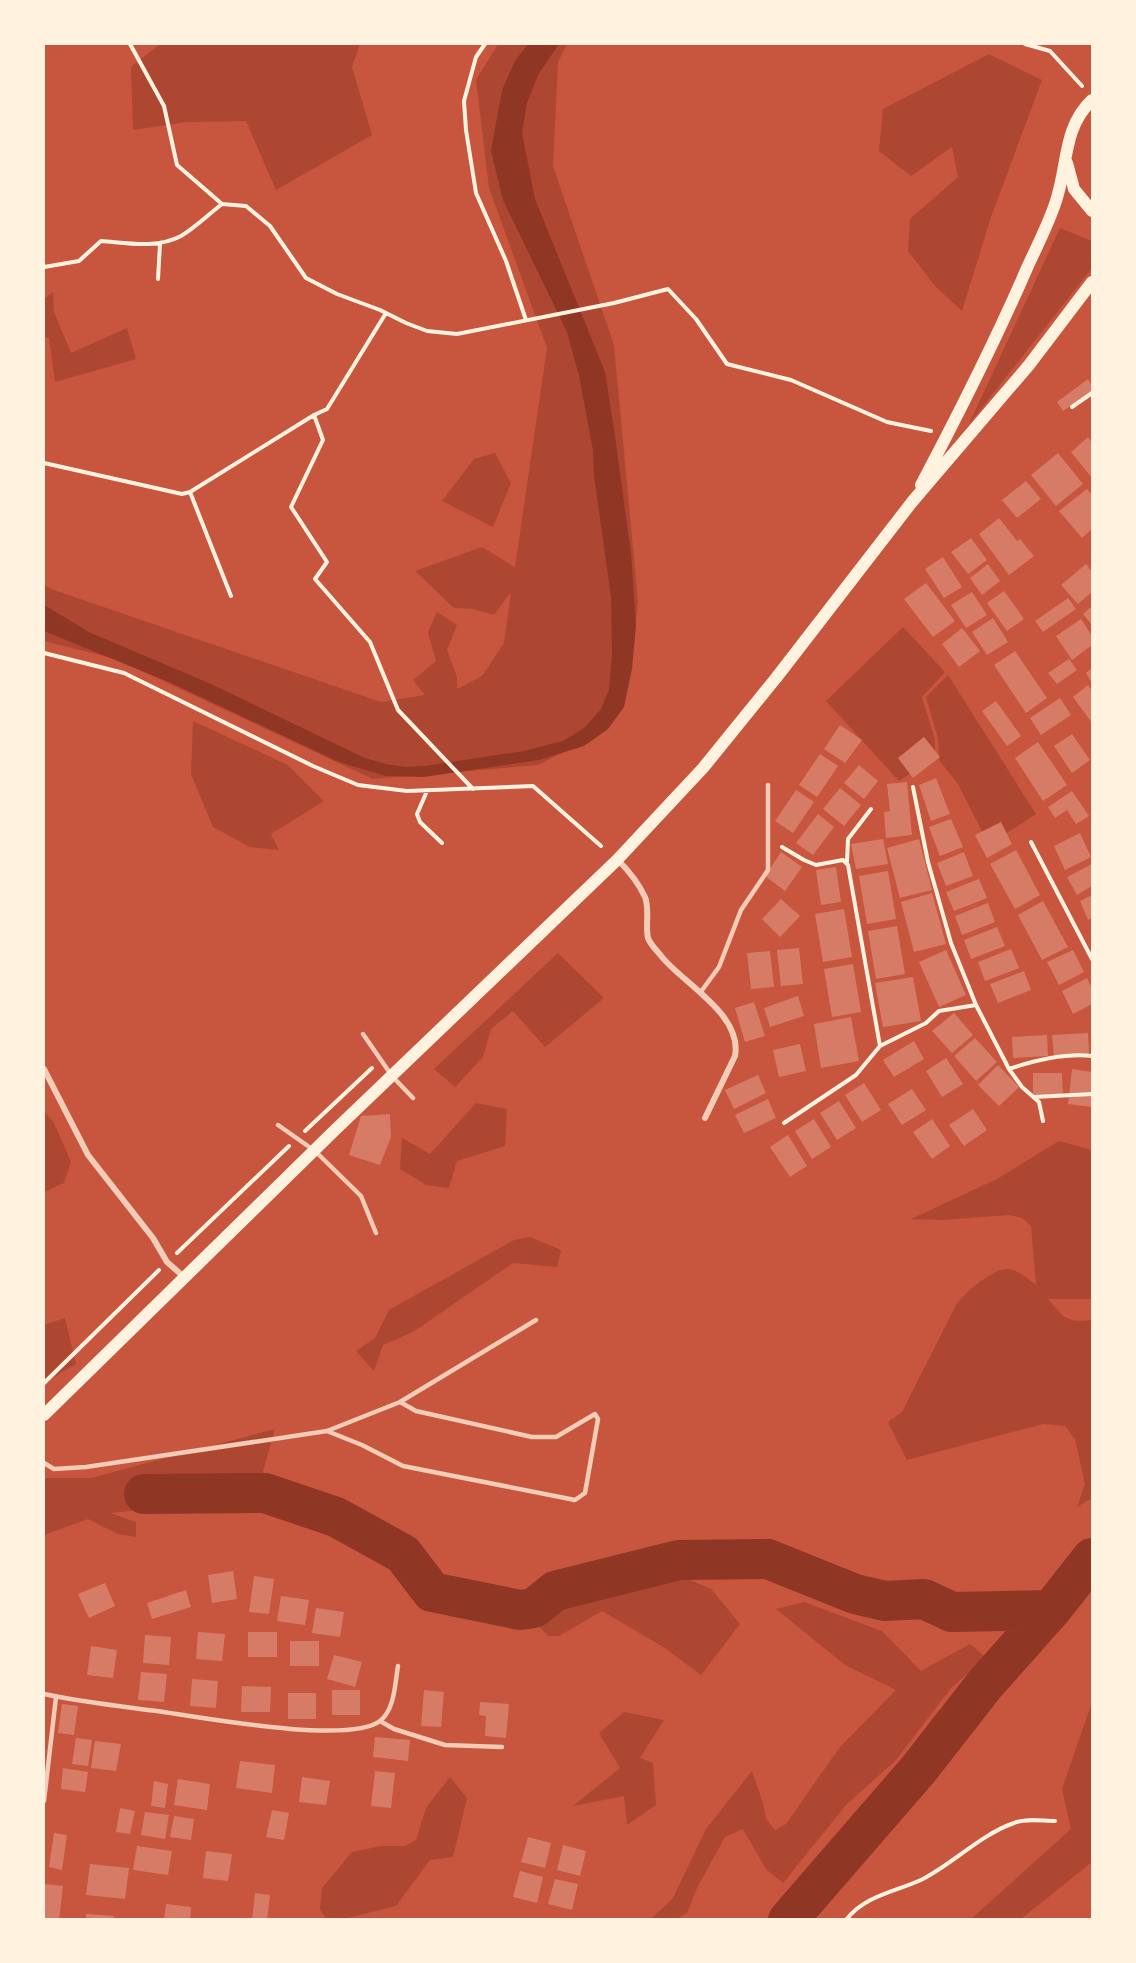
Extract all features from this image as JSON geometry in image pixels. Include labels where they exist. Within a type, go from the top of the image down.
[{"type":"main road","points":[[1092,100],[1076,119],[1068,141],[1067,153],[1067,165],[1074,189],[1092,211]]},
{"type":"main road","points":[[912,502],[1002,327],[1056,200],[1067,153]]},
{"type":"main road","points":[[44,1415],[315,1150],[617,860],[703,768],[912,502],[1029,365],[1092,282]]},
{"type":"street","points":[[617,860],[627,869],[645,898],[648,939],[663,958],[727,1020],[732,1029],[737,1046],[735,1056],[705,1118]]},
{"type":"street","points":[[44,1069],[88,1155],[153,1238],[167,1262],[184,1278]]},
{"type":"lane","points":[[700,993],[719,967],[741,910],[768,870],[768,785]]},
{"type":"lane","points":[[363,1034],[392,1076],[413,1098]]},
{"type":"lane","points":[[278,1125],[315,1150],[361,1196],[376,1233]]},
{"type":"lane","points":[[44,1463],[54,1469],[86,1467],[327,1431],[400,1402],[536,1320]]},
{"type":"lane","points":[[327,1431],[362,1445],[403,1466],[575,1500],[585,1494],[598,1419],[595,1414],[556,1437],[532,1437],[416,1411],[400,1402]]},
{"type":"lane","points":[[44,1694],[278,1729],[335,1730],[373,1725],[385,1716],[392,1701],[398,1666]]},
{"type":"lane","points":[[44,1802],[56,1696]]},
{"type":"lane","points":[[380,1721],[413,1736],[451,1747],[502,1747]]},
{"type":"path","points":[[130,44],[164,106],[177,165],[222,204],[246,206],[270,226],[306,278],[337,294],[427,332],[457,333],[605,305],[668,289],[696,319],[727,364],[791,380],[887,422],[948,434]]},
{"type":"path","points":[[485,44],[476,57],[464,100],[466,130],[476,194],[529,320]]},
{"type":"path","points":[[1025,44],[1050,51],[1082,86]]},
{"type":"path","points":[[44,267],[79,261],[101,240],[133,244],[160,244],[182,236],[222,204]]},
{"type":"path","points":[[158,279],[160,244]]},
{"type":"path","points":[[44,463],[182,494],[190,492],[327,409],[386,313]]},
{"type":"path","points":[[1072,407],[1092,393]]},
{"type":"path","points":[[314,415],[323,440],[291,507],[327,562],[315,579],[370,642],[398,710],[474,790]]},
{"type":"path","points":[[190,492],[231,596]]},
{"type":"path","points":[[44,653],[124,673],[313,766],[358,785],[407,791],[533,786],[602,846]]},
{"type":"path","points":[[913,787],[928,862],[951,943],[976,1005],[1009,1069],[1022,1087],[1039,1102],[1043,1121]]},
{"type":"path","points":[[427,791],[417,814],[420,822],[442,843]]},
{"type":"path","points":[[871,809],[848,838],[847,863],[880,1046]]},
{"type":"path","points":[[768,839],[816,865],[839,860],[847,863]]},
{"type":"path","points":[[1031,842],[1092,959]]},
{"type":"path","points":[[784,1123],[856,1075],[880,1046],[926,1023],[939,1011],[976,1005]]},
{"type":"path","points":[[1009,1069],[1040,1059],[1092,1056]]},
{"type":"path","points":[[44,1383],[167,1262],[381,1059]]},
{"type":"path","points":[[1034,1097],[1092,1094]]},
{"type":"path","points":[[846,1920],[853,1911],[880,1895],[923,1878],[1002,1827],[1017,1821],[1055,1821]]},
{"type":"shaded area","points":[[160,44],[360,44],[352,67],[372,135],[276,190],[246,121],[187,122],[133,130],[131,67]]},
{"type":"shaded area","points":[[498,44],[567,44],[558,62],[553,166],[614,345],[638,601],[631,672],[600,733],[538,765],[373,779],[116,659],[44,641],[44,585],[381,702],[425,695],[413,680],[436,661],[428,632],[437,612],[457,625],[447,650],[457,677],[457,689],[482,676],[504,643],[511,592],[494,615],[473,609],[454,608],[415,571],[482,547],[515,567],[547,348],[489,188],[476,80]]},
{"type":"shaded area","points":[[528,44],[559,44],[538,75],[527,103],[522,133],[535,199],[605,372],[631,553],[636,625],[632,669],[624,707],[608,729],[584,746],[539,760],[424,777],[386,776],[339,762],[169,682],[44,631],[44,605],[91,633],[211,684],[365,758],[405,767],[524,751],[563,741],[584,728],[601,709],[609,690],[612,654],[611,597],[594,476],[593,450],[579,376],[567,332],[503,200],[491,151],[502,90],[515,61]]},
{"type":"shaded area","points":[[989,54],[1042,80],[991,217],[962,311],[935,286],[908,251],[910,219],[958,177],[952,147],[911,176],[879,151],[883,109]]},
{"type":"shaded area","points":[[1060,228],[1092,241],[1092,268],[969,424]]},
{"type":"shaded area","points":[[53,292],[54,312],[71,353],[127,328],[136,359],[55,382],[49,338],[44,337],[44,299]]},
{"type":"shaded area","points":[[495,453],[511,483],[493,527],[442,501],[474,459]]},
{"type":"shaded area","points":[[903,627],[945,672],[922,697],[935,740],[935,757],[899,781],[826,701]]},
{"type":"shaded area","points":[[948,675],[1036,814],[989,845],[958,784],[939,760],[938,739],[926,697]]},
{"type":"shaded area","points":[[193,721],[288,765],[324,801],[271,834],[279,850],[250,847],[213,827],[191,774]]},
{"type":"shaded area","points":[[558,953],[604,998],[545,1047],[513,1011],[491,1029],[483,1057],[455,1087],[434,1069]]},
{"type":"shaded area","points":[[476,1103],[507,1109],[505,1146],[457,1161],[449,1188],[426,1185],[400,1169],[402,1138],[430,1154]]},
{"type":"shaded area","points":[[44,1111],[54,1123],[71,1162],[64,1183],[44,1192]]},
{"type":"shaded area","points":[[1059,1141],[1092,1150],[1092,1299],[1048,1299],[1066,1318],[1076,1321],[1092,1320],[1092,1498],[1077,1507],[1085,1484],[1075,1439],[1065,1426],[1043,1424],[907,1460],[888,1422],[902,1412],[956,1305],[969,1291],[994,1273],[1007,1269],[1020,1273],[1036,1285],[1031,1226],[1022,1218],[1009,1215],[942,1220],[911,1219],[997,1179]]},
{"type":"shaded area","points":[[530,1237],[561,1250],[557,1267],[513,1263],[413,1332],[383,1345],[374,1371],[356,1351],[375,1338],[389,1310],[514,1240]]},
{"type":"shaded area","points":[[65,1318],[76,1364],[44,1383],[44,1325]]},
{"type":"shaded area","points":[[275,1429],[263,1471],[267,1510],[202,1504],[110,1513],[136,1522],[136,1537],[118,1534],[88,1519],[44,1535],[44,1478],[91,1478]]},
{"type":"shaded area","points":[[679,1575],[711,1589],[740,1624],[701,1675],[665,1648],[602,1611],[559,1636],[548,1636],[531,1618],[549,1604],[578,1589],[589,1602]]},
{"type":"shaded area","points":[[804,1602],[882,1631],[921,1671],[970,1644],[986,1658],[951,1688],[896,1760],[846,1805],[783,1883],[766,1869],[743,1829],[725,1837],[697,1888],[687,1913],[677,1919],[651,1919],[673,1898],[706,1829],[752,1771],[766,1819],[775,1830],[786,1824],[840,1747],[896,1690],[845,1665],[776,1609]]},
{"type":"shaded area","points":[[1092,1702],[1092,1862],[1021,1919],[971,1919],[1071,1829],[1062,1789]]},
{"type":"shaded area","points":[[624,1712],[664,1720],[640,1758],[653,1763],[656,1805],[627,1825],[624,1796],[573,1806],[620,1768],[599,1733]]},
{"type":"shaded area","points":[[450,1777],[467,1798],[453,1857],[430,1860],[396,1906],[344,1919],[326,1919],[320,1909],[322,1888],[352,1852],[381,1846],[405,1846],[416,1840],[426,1808]]},
{"type":"building","points":[[1088,379],[1092,391],[1063,411],[1057,402]]},
{"type":"building","points":[[1088,437],[1092,443],[1092,478],[1071,452]]},
{"type":"building","points":[[1058,453],[1083,484],[1056,506],[1031,475]]},
{"type":"building","points":[[1026,481],[1041,499],[1017,518],[1002,500]]},
{"type":"building","points":[[1087,489],[1092,495],[1092,529],[1082,538],[1059,511]]},
{"type":"building","points":[[999,518],[1017,541],[1020,539],[1034,556],[1009,575],[979,534]]},
{"type":"building","points":[[971,538],[987,560],[968,574],[951,552]]},
{"type":"building","points":[[943,557],[962,587],[944,598],[925,569]]},
{"type":"building","points":[[988,564],[1000,581],[982,595],[970,578]]},
{"type":"building","points":[[1086,564],[1092,572],[1092,592],[1078,604],[1061,585]]},
{"type":"building","points":[[926,583],[955,621],[933,637],[904,599]]},
{"type":"building","points":[[1004,591],[1024,619],[1007,631],[987,603]]},
{"type":"building","points":[[972,592],[987,615],[966,628],[951,605]]},
{"type":"building","points":[[1068,598],[1076,609],[1043,632],[1035,621]]},
{"type":"building","points":[[1092,606],[1092,625],[1083,614]]},
{"type":"building","points":[[993,618],[1008,642],[987,655],[972,632]]},
{"type":"building","points":[[1081,619],[1092,636],[1092,645],[1072,660],[1056,636]]},
{"type":"building","points":[[962,628],[980,651],[959,667],[942,644]]},
{"type":"building","points":[[1015,651],[1047,698],[1026,713],[994,665]]},
{"type":"building","points":[[1069,659],[1077,670],[1057,684],[1048,673]]},
{"type":"building","points":[[1092,668],[1092,683],[1086,673]]},
{"type":"building","points":[[1088,685],[1092,691],[1092,723],[1073,697]]},
{"type":"building","points":[[1060,698],[1071,715],[1041,735],[1030,718]]},
{"type":"building","points":[[996,701],[1021,736],[1007,746],[982,711]]},
{"type":"building","points":[[840,725],[862,740],[845,763],[824,749]]},
{"type":"building","points":[[1072,734],[1090,760],[1072,773],[1054,746]]},
{"type":"building","points":[[924,737],[940,757],[913,778],[898,758]]},
{"type":"building","points":[[1038,742],[1067,785],[1043,801],[1015,758]]},
{"type":"building","points":[[820,754],[838,766],[817,797],[799,785]]},
{"type":"building","points":[[859,765],[878,781],[864,799],[844,783]]},
{"type":"building","points":[[936,778],[950,814],[931,821],[919,785]]},
{"type":"building","points":[[907,782],[912,835],[886,838],[884,812],[890,811],[887,784]]},
{"type":"building","points":[[840,788],[861,805],[844,826],[823,809]]},
{"type":"building","points":[[796,790],[814,802],[793,833],[775,821]]},
{"type":"building","points":[[1072,791],[1089,816],[1076,824],[1067,810],[1055,818],[1048,807]]},
{"type":"building","points":[[818,814],[834,827],[813,855],[796,843]]},
{"type":"building","points":[[951,819],[963,847],[940,856],[929,827]]},
{"type":"building","points":[[1001,822],[1012,844],[987,858],[975,835]]},
{"type":"building","points":[[1080,833],[1091,857],[1065,870],[1054,846]]},
{"type":"building","points":[[883,839],[888,864],[856,869],[851,844]]},
{"type":"building","points":[[919,839],[932,890],[900,898],[887,848]]},
{"type":"building","points":[[1016,850],[1040,895],[1015,909],[990,864]]},
{"type":"building","points":[[781,852],[802,867],[785,891],[765,876]]},
{"type":"building","points":[[964,852],[973,876],[946,886],[937,863]]},
{"type":"building","points":[[1092,864],[1092,886],[1077,895],[1067,877]]},
{"type":"building","points":[[836,867],[841,902],[821,905],[816,870]]},
{"type":"building","points":[[888,871],[896,919],[867,924],[859,876]]},
{"type":"building","points":[[979,879],[987,898],[954,911],[946,892]]},
{"type":"building","points":[[932,893],[946,944],[914,952],[901,902]]},
{"type":"building","points":[[1092,895],[1092,918],[1088,920],[1080,901]]},
{"type":"building","points":[[781,899],[800,916],[780,937],[762,919]]},
{"type":"building","points":[[1043,901],[1068,947],[1042,960],[1018,915]]},
{"type":"building","points":[[988,903],[995,922],[962,935],[955,916]]},
{"type":"building","points":[[844,909],[852,957],[823,962],[815,914]]},
{"type":"building","points":[[897,926],[905,974],[876,979],[868,931]]},
{"type":"building","points":[[997,927],[1005,946],[971,959],[964,940]]},
{"type":"building","points":[[799,948],[803,984],[781,986],[777,950]]},
{"type":"building","points":[[1011,949],[1019,968],[985,981],[978,962]]},
{"type":"building","points":[[946,950],[966,995],[939,1007],[919,962]]},
{"type":"building","points":[[1073,950],[1084,972],[1059,985],[1047,962]]},
{"type":"building","points":[[770,951],[774,987],[751,989],[747,953]]},
{"type":"building","points":[[853,964],[861,1012],[832,1017],[824,969]]},
{"type":"building","points":[[1024,971],[1031,990],[998,1003],[990,984]]},
{"type":"building","points":[[913,977],[921,1021],[883,1027],[875,983]]},
{"type":"building","points":[[1087,978],[1092,988],[1092,1004],[1073,1014],[1062,991]]},
{"type":"building","points":[[798,996],[804,1016],[770,1027],[764,1008]]},
{"type":"building","points":[[754,1002],[765,1036],[745,1042],[735,1008]]},
{"type":"building","points":[[954,1013],[973,1035],[952,1053],[932,1031]]},
{"type":"building","points":[[851,1017],[859,1061],[821,1068],[814,1024]]},
{"type":"building","points":[[1088,1033],[1089,1054],[1054,1056],[1052,1035]]},
{"type":"building","points":[[1047,1035],[1048,1056],[1013,1058],[1012,1037]]},
{"type":"building","points":[[975,1038],[997,1062],[976,1081],[954,1056]]},
{"type":"building","points":[[914,1041],[924,1059],[894,1077],[883,1060]]},
{"type":"building","points":[[800,1044],[806,1071],[779,1077],[773,1050]]},
{"type":"building","points":[[946,1058],[963,1084],[942,1097],[926,1071]]},
{"type":"building","points":[[998,1065],[1019,1087],[999,1106],[978,1085]]},
{"type":"building","points":[[1072,1069],[1092,1072],[1092,1107],[1068,1104]]},
{"type":"building","points":[[1033,1073],[1062,1073],[1063,1097],[1033,1097]]},
{"type":"building","points":[[758,1075],[766,1093],[734,1109],[725,1090]]},
{"type":"building","points":[[864,1083],[881,1110],[862,1122],[845,1095]]},
{"type":"building","points":[[912,1089],[926,1110],[902,1125],[888,1104]]},
{"type":"building","points":[[768,1099],[776,1118],[744,1133],[735,1115]]},
{"type":"building","points":[[839,1101],[856,1128],[837,1140],[820,1113]]},
{"type":"building","points":[[973,1109],[987,1130],[964,1146],[949,1125]]},
{"type":"building","points":[[390,1114],[391,1137],[380,1165],[349,1155],[361,1116]]},
{"type":"building","points":[[814,1119],[831,1147],[812,1159],[795,1131]]},
{"type":"building","points":[[932,1119],[950,1146],[932,1159],[913,1132]]},
{"type":"building","points":[[788,1135],[807,1166],[790,1177],[770,1147]]},
{"type":"building","points":[[233,1571],[237,1599],[212,1603],[208,1575]]},
{"type":"building","points":[[254,1576],[274,1579],[269,1614],[249,1612]]},
{"type":"building","points":[[105,1583],[115,1606],[89,1618],[78,1594]]},
{"type":"building","points":[[186,1590],[191,1607],[152,1619],[147,1603]]},
{"type":"building","points":[[281,1596],[309,1600],[305,1625],[277,1621]]},
{"type":"building","points":[[316,1608],[344,1612],[340,1637],[312,1633]]},
{"type":"building","points":[[198,1632],[225,1634],[222,1661],[196,1659]]},
{"type":"building","points":[[248,1632],[277,1632],[277,1657],[248,1657]]},
{"type":"building","points":[[145,1635],[171,1637],[169,1665],[143,1663]]},
{"type":"building","points":[[290,1641],[319,1641],[319,1666],[290,1666]]},
{"type":"building","points":[[91,1646],[117,1650],[113,1678],[87,1675]]},
{"type":"building","points":[[334,1655],[362,1662],[355,1687],[327,1679]]},
{"type":"building","points":[[141,1672],[167,1674],[164,1702],[138,1700]]},
{"type":"building","points":[[192,1679],[218,1681],[216,1708],[190,1706]]},
{"type":"building","points":[[242,1686],[271,1687],[270,1712],[241,1712]]},
{"type":"building","points":[[332,1690],[360,1690],[360,1715],[332,1715]]},
{"type":"building","points":[[424,1690],[444,1692],[441,1727],[421,1726]]},
{"type":"building","points":[[288,1693],[316,1693],[316,1719],[288,1719]]},
{"type":"building","points":[[480,1702],[509,1704],[506,1738],[485,1736],[486,1716],[479,1715]]},
{"type":"building","points":[[62,1704],[78,1706],[74,1735],[58,1733]]},
{"type":"building","points":[[375,1737],[410,1740],[408,1761],[373,1757]]},
{"type":"building","points":[[76,1738],[92,1740],[88,1766],[72,1764]]},
{"type":"building","points":[[95,1741],[121,1744],[116,1771],[91,1768]]},
{"type":"building","points":[[240,1761],[275,1765],[272,1793],[236,1788]]},
{"type":"building","points":[[63,1768],[88,1772],[85,1792],[61,1789]]},
{"type":"building","points":[[375,1771],[395,1773],[391,1808],[371,1806]]},
{"type":"building","points":[[302,1777],[330,1781],[326,1805],[299,1802]]},
{"type":"building","points":[[178,1779],[210,1784],[207,1810],[174,1805]]},
{"type":"building","points":[[154,1781],[168,1784],[165,1808],[151,1806]]},
{"type":"building","points":[[120,1808],[135,1811],[130,1834],[116,1832]]},
{"type":"building","points":[[272,1810],[289,1813],[284,1840],[266,1837]]},
{"type":"building","points":[[145,1812],[169,1815],[165,1839],[141,1835]]},
{"type":"building","points":[[174,1816],[194,1819],[191,1840],[170,1837]]},
{"type":"building","points":[[54,1833],[67,1835],[62,1870],[49,1867]]},
{"type":"building","points":[[528,1837],[551,1843],[545,1868],[521,1862]]},
{"type":"building","points":[[563,1845],[586,1851],[580,1876],[557,1870]]},
{"type":"building","points":[[137,1846],[172,1851],[168,1875],[133,1870]]},
{"type":"building","points":[[206,1851],[232,1854],[228,1881],[203,1878]]},
{"type":"building","points":[[90,1864],[129,1868],[125,1899],[86,1895]]},
{"type":"building","points":[[520,1871],[543,1877],[537,1903],[513,1897]]},
{"type":"building","points":[[555,1879],[578,1884],[572,1910],[548,1904]]},
{"type":"building","points":[[44,1884],[63,1886],[59,1920],[44,1920]]},
{"type":"building","points":[[255,1893],[270,1895],[267,1920],[252,1920]]},
{"type":"building","points":[[166,1904],[191,1907],[190,1920],[164,1920]]},
{"type":"building","points":[[86,1914],[114,1916],[113,1920],[86,1920]]},
{"type":"waterway","points":[[144,1494],[265,1493],[336,1517],[403,1554],[432,1592],[520,1610],[534,1608],[555,1591],[679,1560],[768,1559],[855,1594],[885,1601],[924,1599],[952,1612],[1051,1610]]},
{"type":"waterway","points":[[788,1920],[918,1770],[986,1683],[1051,1610],[1092,1558]]}]
